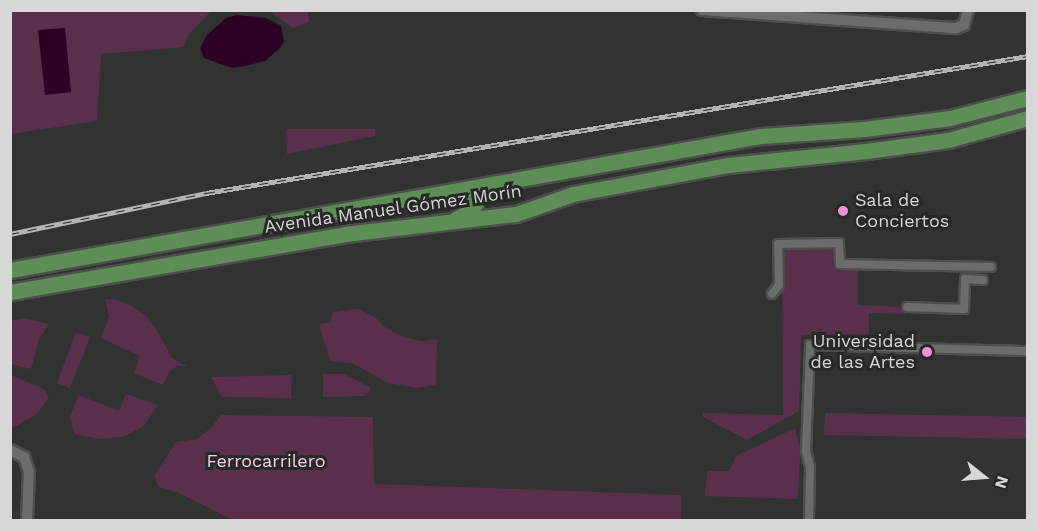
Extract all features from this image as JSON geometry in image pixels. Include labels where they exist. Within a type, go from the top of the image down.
[{"type":"main road","name":"Avenida Manuel Gómez Morín","points":[[10,270],[761,136],[864,129],[951,118],[1028,98]]},
{"type":"main road","name":"Avenida Manuel Gómez Morín","points":[[10,292],[345,234],[516,214],[573,194],[728,165],[948,140],[1028,118]]},
{"type":"main road","points":[[434,224],[459,217],[474,208],[475,204],[470,198],[442,192]]},
{"type":"street","points":[[702,10],[956,28],[964,25],[968,10]]},
{"type":"street","points":[[772,294],[779,285],[778,244],[839,243],[840,264],[991,267]]},
{"type":"street","points":[[907,307],[964,309],[965,279],[983,280]]},
{"type":"street","points":[[809,520],[810,467],[806,451],[810,345],[1028,351]]},
{"type":"street","points":[[10,450],[24,457],[29,472],[27,520]]},
{"type":"green space","points":[[11,11],[211,11],[190,33],[183,47],[101,54],[97,121],[11,134]]},
{"type":"green space","points":[[269,11],[308,11],[309,22],[293,28]]},
{"type":"green space","points":[[286,129],[375,129],[375,136],[287,154]]},
{"type":"green space","points":[[833,249],[834,269],[858,270],[858,305],[907,307],[906,314],[869,313],[869,334],[801,335],[799,411],[747,440],[703,417],[703,413],[783,415],[782,250]]},
{"type":"green space","points":[[105,299],[117,300],[130,305],[145,315],[155,327],[172,358],[187,366],[177,366],[170,371],[163,385],[134,373],[140,356],[101,338],[109,317]]},
{"type":"green space","points":[[359,309],[376,318],[386,328],[404,337],[422,341],[437,339],[436,385],[418,388],[388,383],[352,363],[330,361],[319,324],[330,322],[333,312]]},
{"type":"green space","points":[[24,318],[49,324],[39,339],[31,369],[11,364],[11,321]]},
{"type":"green space","points":[[76,332],[90,337],[70,388],[57,383]]},
{"type":"green space","name":"Ferrocarrilero","points":[[323,374],[344,374],[371,388],[366,396],[323,397]]},
{"type":"green space","points":[[11,375],[44,389],[49,398],[36,415],[11,429]]},
{"type":"green space","name":"Ferrocarrilero","points":[[292,375],[291,398],[222,397],[211,377]]},
{"type":"green space","points":[[126,394],[158,405],[143,427],[122,437],[100,439],[74,434],[70,416],[79,395],[119,411]]},
{"type":"green space","points":[[825,413],[1027,417],[1027,439],[824,435]]},
{"type":"green space","points":[[221,415],[373,417],[374,484],[681,495],[681,520],[233,520],[177,492],[159,487],[154,476],[176,442],[197,439],[211,428]]},
{"type":"green space","points":[[795,428],[800,448],[798,499],[705,496],[707,471],[729,471],[736,456]]},
{"type":"shaded area","points":[[237,15],[266,18],[281,26],[284,41],[280,48],[265,61],[232,68],[204,58],[200,48],[207,35],[226,18]]},
{"type":"shaded area","points":[[65,28],[71,92],[45,95],[38,30]]},
{"type":"railway","points":[[10,234],[206,193],[1028,56]]},
{"type":"place","name":"Sala de Conciertos","points":[[843,211]]},
{"type":"place","name":"Universidad de las Artes","points":[[927,352]]}]
